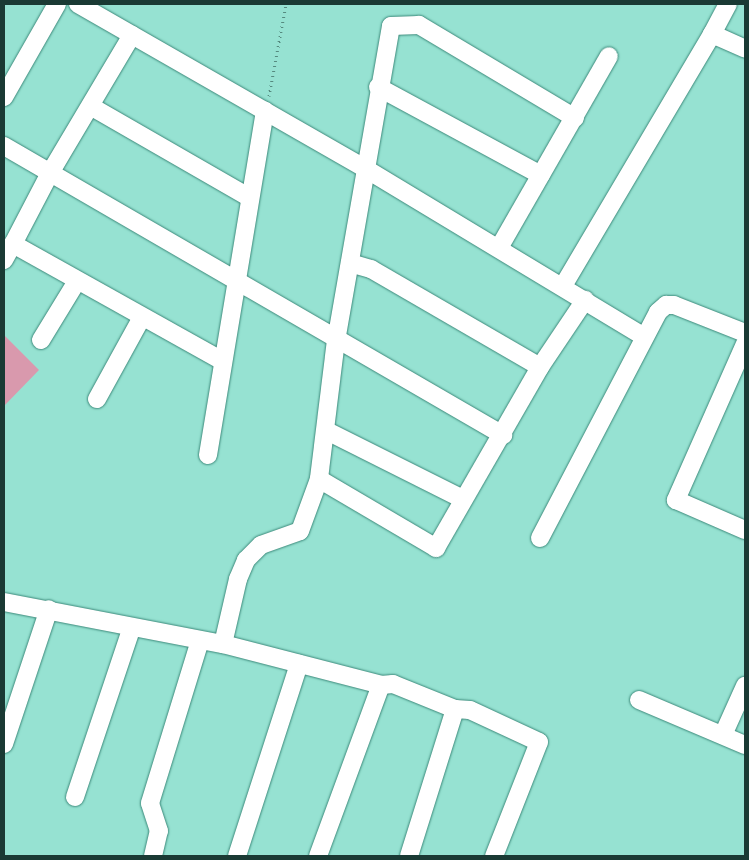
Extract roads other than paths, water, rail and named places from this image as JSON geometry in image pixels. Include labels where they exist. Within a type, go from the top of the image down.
[{"type":"street","points":[[4,97],[57,4]]},
{"type":"street","points":[[78,4],[366,169],[563,286],[644,337]]},
{"type":"street","points":[[563,286],[728,4]]},
{"type":"street","points":[[223,644],[238,579],[246,560],[261,545],[300,531],[319,480],[327,431],[336,340],[390,26],[419,25],[575,118]]},
{"type":"street","points":[[712,34],[745,48]]},
{"type":"street","points":[[4,260],[50,173],[92,107],[132,35]]},
{"type":"street","points":[[499,248],[609,56]]},
{"type":"street","points":[[378,87],[541,175]]},
{"type":"street","points":[[92,107],[250,198]]},
{"type":"street","points":[[208,455],[222,361],[239,284],[250,198],[265,112]]},
{"type":"street","points":[[4,146],[239,284],[503,435]]},
{"type":"street","points":[[13,244],[141,318],[222,361]]},
{"type":"street","points":[[350,263],[371,269],[540,367]]},
{"type":"street","points":[[41,340],[76,281]]},
{"type":"street","points":[[319,480],[436,548],[463,499],[503,435],[540,367],[586,300]]},
{"type":"street","points":[[540,538],[658,312],[666,305],[745,333]]},
{"type":"street","points":[[97,399],[141,318]]},
{"type":"street","points":[[745,344],[676,500],[745,530]]},
{"type":"street","points":[[327,431],[463,499]]},
{"type":"street","points":[[4,602],[49,609],[132,628],[223,644],[381,684],[393,684],[455,709],[470,710],[539,742],[494,856]]},
{"type":"street","points":[[4,744],[49,609]]},
{"type":"street","points":[[76,797],[132,628]]},
{"type":"street","points":[[153,856],[159,831],[150,803],[200,640]]},
{"type":"street","points":[[237,856],[298,664]]},
{"type":"street","points":[[318,856],[381,684]]},
{"type":"street","points":[[723,735],[745,686]]},
{"type":"street","points":[[640,700],[745,745]]},
{"type":"street","points":[[408,856],[455,709]]}]
